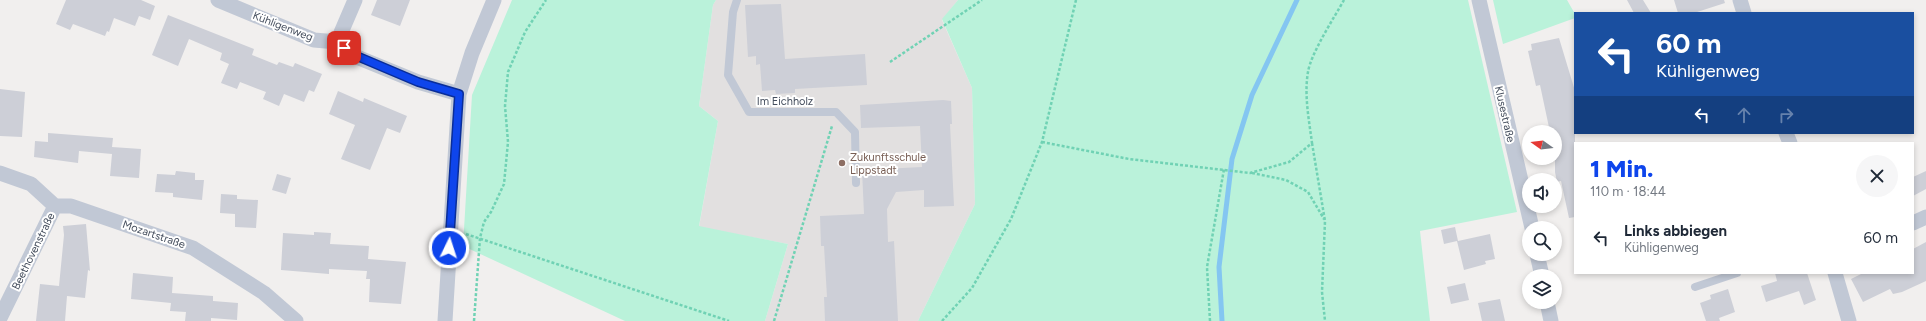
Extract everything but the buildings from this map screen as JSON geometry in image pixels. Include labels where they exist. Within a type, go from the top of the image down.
[{"type":"street","name":"Kühligenweg","points":[[218,0],[314,40],[337,42]]},
{"type":"street","points":[[355,0],[337,42],[352,54],[418,82],[459,94]]},
{"type":"street","points":[[445,321],[459,94],[472,54],[494,0]]},
{"type":"street","name":"Klusestraße","points":[[1479,0],[1530,221]]},
{"type":"street","points":[[1740,0],[1744,12]]},
{"type":"street","points":[[0,174],[31,184],[55,206]]},
{"type":"street","name":"Beethovenstraße","points":[[0,318],[55,206]]},
{"type":"street","name":"Mozartstraße","points":[[55,206],[71,206],[193,248],[264,293],[296,321]]},
{"type":"street","points":[[1914,223],[1926,217]]},
{"type":"street","points":[[1835,274],[1849,321]]},
{"type":"street","points":[[1548,309],[1551,321]]},
{"type":"lane","name":"Im Eichholz","points":[[737,0],[733,12],[728,76],[749,112],[836,112]]},
{"type":"lane","points":[[836,112],[854,132],[856,183]]},
{"type":"lane","points":[[1695,287],[1734,274]]},
{"type":"path","points":[[474,321],[480,238],[484,222],[491,212],[504,184],[508,142],[505,106],[508,72],[525,32],[546,0]]},
{"type":"path","points":[[890,62],[982,0]]},
{"type":"path","points":[[942,321],[972,288],[1011,219],[1042,142],[1076,0]]},
{"type":"path","points":[[1325,321],[1322,292],[1325,221],[1312,143],[1306,95],[1308,71],[1344,0]]},
{"type":"path","points":[[774,321],[836,112]]},
{"type":"path","points":[[1042,142],[1129,159],[1224,169],[1286,180],[1308,192],[1325,221]]},
{"type":"path","points":[[1250,173],[1289,162],[1312,143]]},
{"type":"path","points":[[1210,321],[1208,267],[1224,169]]},
{"type":"path","points":[[451,230],[480,238],[729,321]]},
{"type":"shaded area","name":"Zukunftsschule Lippstadt","points":[[716,0],[958,0],[942,20],[972,88],[975,204],[918,321],[765,321],[788,244],[699,227],[718,121],[699,106],[713,5]]},
{"type":"green space","points":[[512,0],[716,0],[713,5],[699,106],[718,121],[699,226],[788,244],[765,321],[625,321],[463,246],[472,95]]},
{"type":"green space","points":[[958,0],[1468,0],[1517,212],[1420,231],[1430,321],[918,321],[975,204],[972,88],[942,19]]},
{"type":"green space","points":[[1493,0],[1567,0],[1574,12],[1574,18],[1503,44]]},
{"type":"waterway","points":[[1222,321],[1219,267],[1232,159],[1252,95],[1297,0]]},
{"type":"place","name":"Zukunftsschule Lippstadt","points":[[842,163]]},
{"type":"route","points":[[344,48],[352,54],[418,82],[459,94],[449,248]]}]
